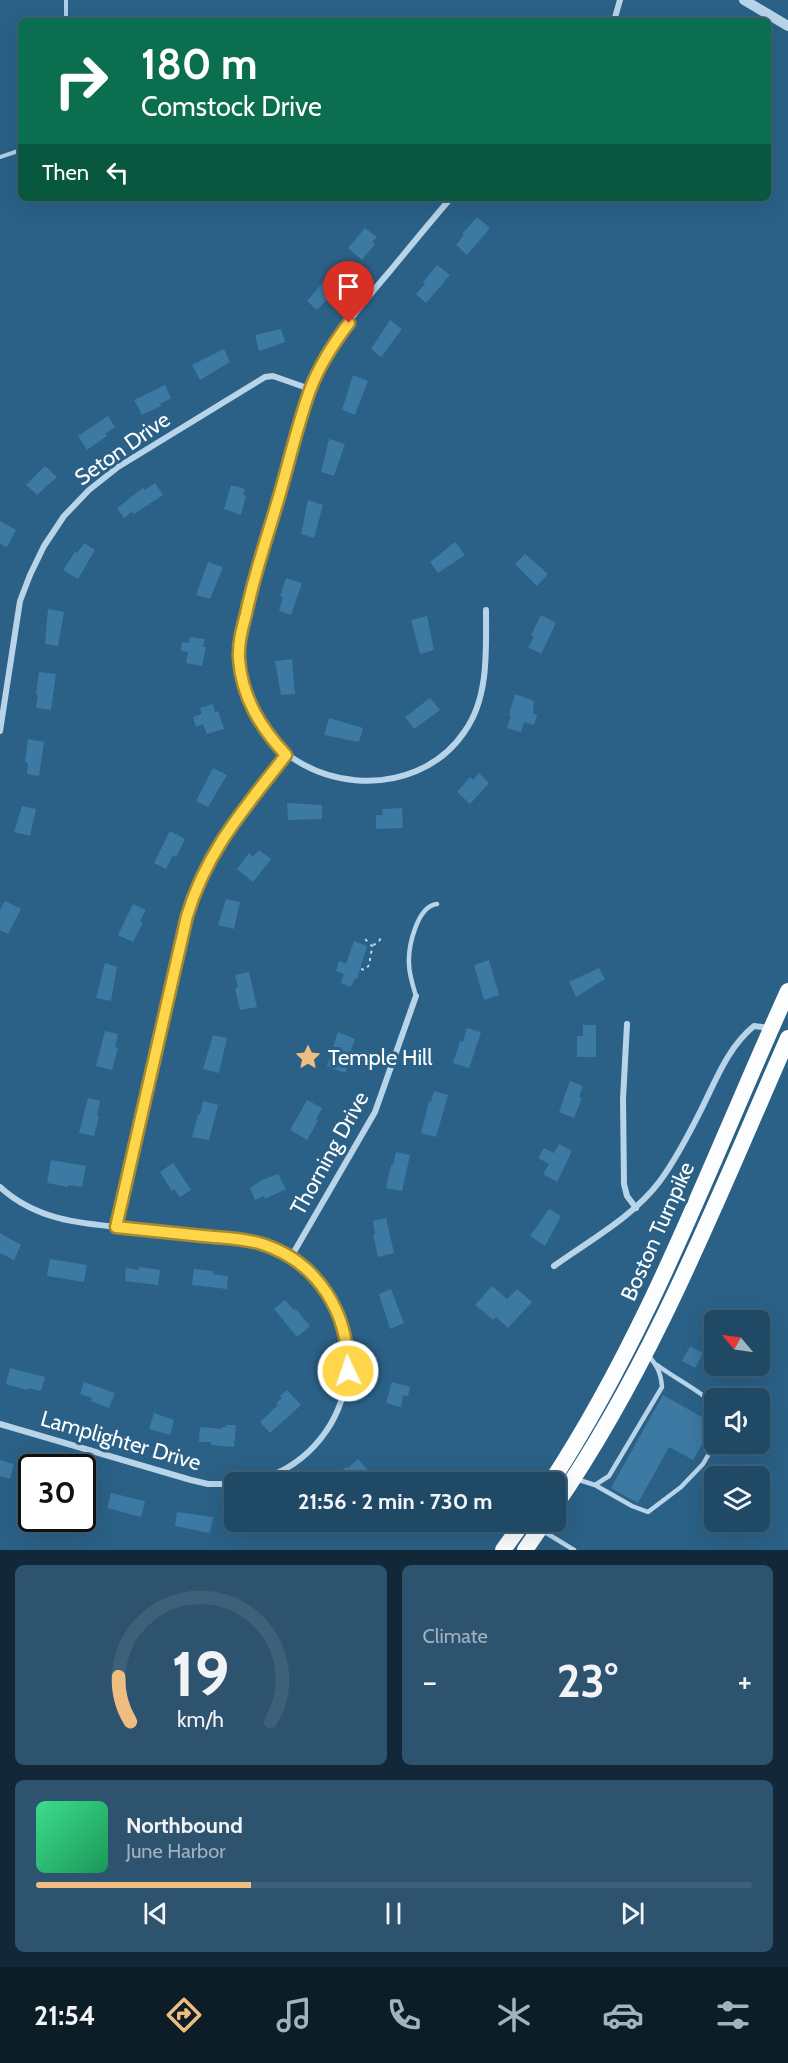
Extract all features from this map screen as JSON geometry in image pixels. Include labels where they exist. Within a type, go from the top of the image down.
[{"type":"highway","name":"Boston Turnpike","points":[[557,1472],[600,1401],[645,1314],[788,991]]},
{"type":"highway","name":"Boston Turnpike","points":[[566,1490],[650,1358],[686,1269],[788,1038]]},
{"type":"highway","points":[[502,1550],[516,1532]]},
{"type":"highway","points":[[525,1550],[537,1532]]},
{"type":"street","points":[[615,18],[620,0]]},
{"type":"street","points":[[744,0],[788,26]]},
{"type":"street","points":[[448,201],[372,292],[343,331],[326,356],[310,389],[249,599],[241,635],[239,658],[244,685],[254,714],[268,736],[286,755],[326,775],[352,781],[370,782],[404,776],[429,766],[440,759],[466,730],[478,702],[484,674],[486,610]]},
{"type":"street","name":"Seton Drive","points":[[0,731],[20,601],[44,546],[64,516],[89,489],[118,467],[265,377],[273,376],[310,389]]},
{"type":"street","points":[[116,1227],[187,916],[195,891],[219,844],[286,755]]},
{"type":"street","name":"Thorning Drive","points":[[291,1257],[373,1116],[416,996]]},
{"type":"street","points":[[627,1024],[623,1099],[624,1184],[627,1196],[636,1208]]},
{"type":"street","points":[[554,1266],[636,1208],[659,1182],[678,1153],[726,1059],[742,1035],[754,1026],[771,1028]]},
{"type":"street","points":[[0,1187],[23,1205],[50,1217],[84,1224],[244,1240],[276,1249],[291,1257],[316,1278],[327,1291],[340,1316],[346,1337],[348,1354],[346,1387],[334,1419],[315,1446],[280,1472]]},
{"type":"street","name":"Lamplighter Drive","points":[[0,1424],[191,1480],[208,1484],[224,1484]]},
{"type":"lane","points":[[416,996],[408,965],[415,930],[422,913],[437,904]]},
{"type":"lane","points":[[650,1358],[676,1380],[704,1395]]},
{"type":"lane","points":[[595,1485],[609,1476],[662,1387],[661,1374],[650,1358]]},
{"type":"lane","points":[[574,1478],[595,1485],[632,1506],[648,1512],[681,1487],[703,1464],[709,1454]]},
{"type":"lane","points":[[551,1532],[574,1550]]},
{"type":"path","points":[[373,945],[378,943],[381,936]]},
{"type":"path","points":[[363,938],[373,945]]},
{"type":"path","points":[[361,969],[365,970],[370,964],[373,945]]},
{"type":"building","points":[[477,217],[490,228],[467,255],[456,245],[464,235],[462,234]]},
{"type":"building","points":[[365,228],[377,237],[372,242],[375,244],[362,260],[348,248]]},
{"type":"building","points":[[437,265],[450,275],[426,303],[416,294]]},
{"type":"building","points":[[330,274],[342,284],[317,310],[307,301]]},
{"type":"building","points":[[390,320],[402,329],[381,357],[371,349]]},
{"type":"building","points":[[281,329],[285,342],[259,351],[255,335]]},
{"type":"building","points":[[224,349],[230,362],[200,380],[192,365]]},
{"type":"building","points":[[353,375],[368,381],[355,415],[342,410]]},
{"type":"building","points":[[165,385],[171,398],[160,404],[161,406],[142,415],[134,400]]},
{"type":"building","points":[[108,416],[115,427],[105,434],[107,436],[87,450],[78,436]]},
{"type":"building","points":[[329,439],[345,444],[334,476],[321,472]]},
{"type":"building","points":[[45,466],[57,477],[37,495],[26,485]]},
{"type":"building","points":[[155,483],[163,495],[124,518],[117,508],[143,488],[145,490]]},
{"type":"building","points":[[231,485],[245,489],[243,495],[246,496],[241,515],[224,509]]},
{"type":"building","points":[[308,500],[323,505],[314,538],[301,534]]},
{"type":"building","points":[[0,521],[16,530],[7,547],[0,544]]},
{"type":"building","points":[[455,542],[465,555],[438,573],[430,562]]},
{"type":"building","points":[[84,543],[95,550],[78,579],[63,570]]},
{"type":"building","points":[[525,554],[548,574],[537,586],[515,564]]},
{"type":"building","points":[[208,562],[223,567],[210,599],[196,595]]},
{"type":"building","points":[[286,578],[302,583],[291,615],[279,611],[283,597],[280,596]]},
{"type":"building","points":[[48,609],[64,612],[58,646],[45,644]]},
{"type":"building","points":[[541,615],[556,623],[541,654],[528,647]]},
{"type":"building","points":[[427,616],[434,650],[420,654],[411,620]]},
{"type":"building","points":[[190,637],[205,639],[203,647],[206,647],[202,666],[186,663],[188,652],[181,651],[182,642],[189,643]]},
{"type":"building","points":[[292,659],[295,694],[281,695],[275,661]]},
{"type":"building","points":[[39,672],[56,674],[51,710],[36,708]]},
{"type":"building","points":[[515,694],[534,701],[533,713],[537,715],[534,725],[524,722],[521,732],[507,728]]},
{"type":"building","points":[[430,698],[440,710],[414,729],[405,717]]},
{"type":"building","points":[[213,704],[224,729],[207,734],[203,724],[196,727],[193,717],[202,714],[200,708]]},
{"type":"building","points":[[329,718],[363,728],[359,742],[324,735]]},
{"type":"building","points":[[28,739],[44,742],[39,776],[27,774],[28,763],[25,762]]},
{"type":"building","points":[[213,768],[227,775],[208,807],[196,801]]},
{"type":"building","points":[[479,773],[489,783],[470,804],[457,792],[470,777],[473,780]]},
{"type":"building","points":[[287,803],[322,805],[322,819],[288,820]]},
{"type":"building","points":[[22,806],[36,809],[30,836],[14,832]]},
{"type":"building","points":[[402,808],[403,828],[376,829],[376,815],[383,815],[382,809]]},
{"type":"building","points":[[170,831],[185,839],[176,857],[173,855],[166,869],[154,863]]},
{"type":"building","points":[[259,850],[271,859],[253,882],[237,869],[249,853],[253,857]]},
{"type":"building","points":[[226,899],[240,902],[234,929],[218,925]]},
{"type":"building","points":[[5,901],[21,909],[8,934],[0,930],[0,910]]},
{"type":"building","points":[[133,904],[146,910],[140,921],[143,923],[133,942],[118,935]]},
{"type":"building","points":[[354,941],[367,946],[357,979],[355,978],[351,987],[341,983],[344,974],[336,971],[339,961],[346,964]]},
{"type":"building","points":[[489,960],[499,995],[484,1000],[474,965]]},
{"type":"building","points":[[105,963],[117,967],[111,1001],[96,998]]},
{"type":"building","points":[[599,968],[605,979],[576,997],[569,982]]},
{"type":"building","points":[[249,972],[257,1007],[240,1010],[235,988],[238,987],[235,975]]},
{"type":"building","points":[[583,1025],[596,1025],[596,1057],[577,1057],[577,1036],[583,1036]]},
{"type":"building","points":[[467,1028],[481,1032],[469,1068],[453,1063]]},
{"type":"building","points":[[105,1031],[118,1034],[115,1047],[118,1048],[112,1070],[96,1066]]},
{"type":"building","points":[[338,1032],[355,1039],[351,1050],[354,1051],[345,1073],[327,1066]]},
{"type":"building","points":[[213,1035],[227,1038],[219,1073],[203,1069]]},
{"type":"building","points":[[570,1081],[583,1086],[579,1097],[582,1098],[574,1118],[559,1112]]},
{"type":"building","points":[[434,1091],[448,1095],[436,1137],[421,1133],[429,1101],[431,1102]]},
{"type":"building","points":[[88,1098],[100,1101],[94,1136],[79,1133]]},
{"type":"building","points":[[307,1100],[322,1108],[316,1119],[318,1121],[307,1140],[290,1130]]},
{"type":"building","points":[[203,1101],[218,1105],[209,1140],[192,1137]]},
{"type":"building","points":[[559,1144],[572,1151],[557,1182],[543,1174],[549,1164],[538,1158],[544,1148],[554,1153]]},
{"type":"building","points":[[396,1152],[410,1155],[402,1191],[386,1188]]},
{"type":"building","points":[[51,1160],[86,1166],[82,1187],[47,1183]]},
{"type":"building","points":[[173,1163],[191,1190],[180,1197],[174,1189],[172,1191],[160,1172]]},
{"type":"building","points":[[278,1174],[286,1189],[265,1199],[264,1196],[255,1200],[250,1188]]},
{"type":"building","points":[[549,1209],[561,1216],[545,1246],[530,1236]]},
{"type":"building","points":[[386,1218],[394,1253],[378,1257],[373,1235],[375,1234],[373,1221]]},
{"type":"building","points":[[0,1233],[21,1245],[14,1260],[0,1253]]},
{"type":"building","points":[[50,1259],[87,1265],[84,1282],[47,1276]]},
{"type":"building","points":[[139,1267],[160,1270],[158,1285],[125,1281],[126,1268],[139,1270]]},
{"type":"building","points":[[194,1269],[213,1271],[213,1274],[228,1276],[227,1289],[192,1285]]},
{"type":"building","points":[[492,1286],[507,1299],[517,1289],[532,1302],[508,1328],[496,1317],[493,1320],[475,1305]]},
{"type":"building","points":[[391,1289],[404,1323],[390,1329],[379,1294]]},
{"type":"building","points":[[285,1300],[310,1326],[297,1337],[274,1309]]},
{"type":"building","points":[[690,1346],[703,1353],[695,1368],[682,1361]]},
{"type":"building","points":[[10,1368],[45,1377],[41,1391],[6,1384]]},
{"type":"building","points":[[84,1382],[115,1393],[109,1408],[80,1394]]},
{"type":"building","points":[[392,1382],[410,1387],[408,1396],[403,1395],[401,1407],[386,1403]]},
{"type":"building","points":[[287,1390],[301,1405],[270,1433],[260,1422],[278,1405],[276,1403],[282,1398],[280,1396]]},
{"type":"building","points":[[663,1395],[704,1418],[704,1441],[693,1460],[669,1447],[638,1503],[611,1488]]},
{"type":"building","points":[[154,1413],[174,1420],[170,1435],[149,1429]]},
{"type":"building","points":[[226,1425],[236,1425],[234,1447],[199,1442],[200,1427],[222,1429]]},
{"type":"building","points":[[358,1459],[369,1472],[340,1472],[347,1466],[348,1468]]},
{"type":"building","points":[[0,1460],[14,1464],[10,1479],[0,1476]]},
{"type":"building","points":[[111,1493],[145,1501],[141,1517],[107,1508]]},
{"type":"building","points":[[177,1512],[213,1517],[210,1533],[175,1526]]},
{"type":"waterway","points":[[66,0],[66,18]]},
{"type":"waterway","points":[[0,157],[18,151]]},
{"type":"place","name":"Temple Hill","points":[[308,1057]]},
{"type":"route","points":[[348,1371],[346,1337],[335,1306],[327,1291],[316,1278],[291,1257],[276,1249],[244,1240],[116,1227],[187,916],[195,891],[219,844],[286,755],[268,736],[254,714],[241,671],[239,658],[241,635],[249,596],[310,389],[326,356],[349,323]]}]
